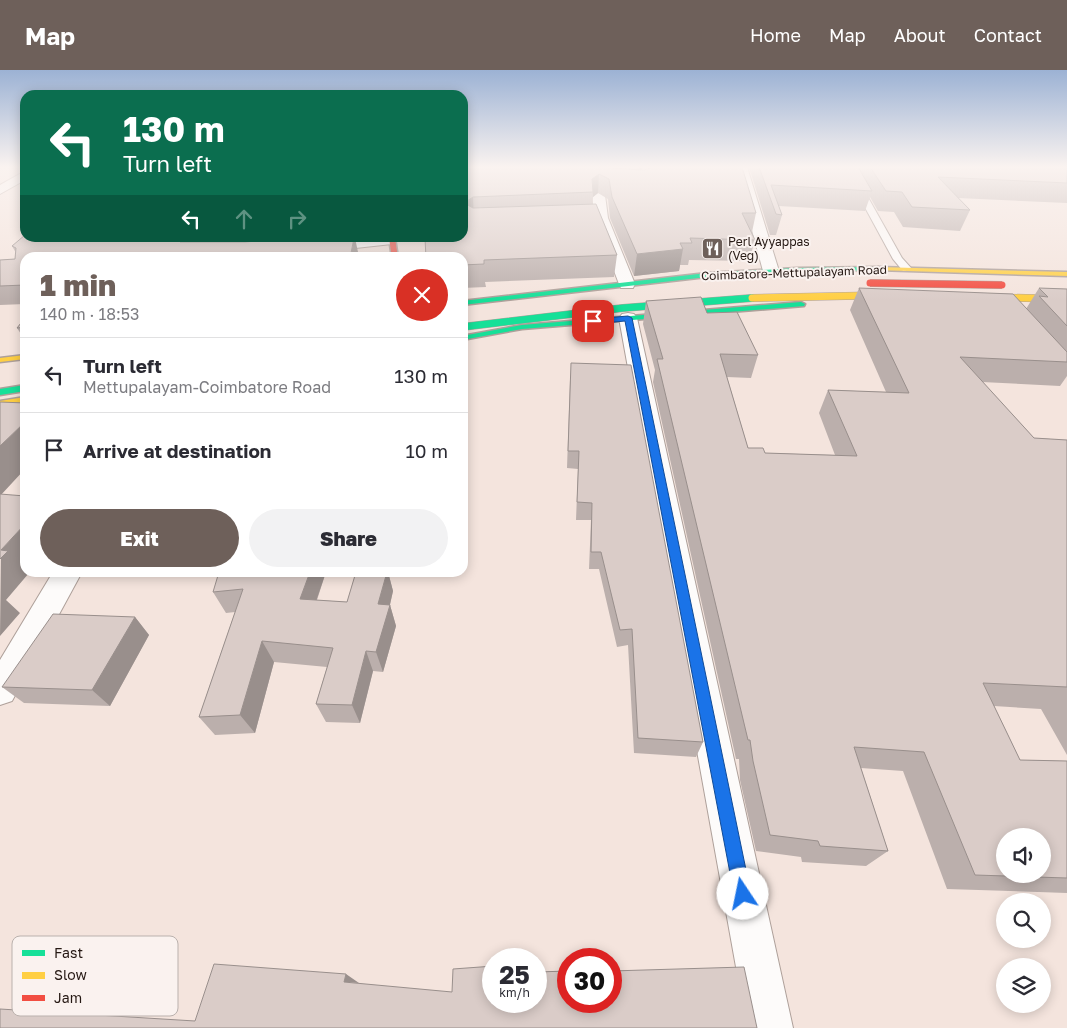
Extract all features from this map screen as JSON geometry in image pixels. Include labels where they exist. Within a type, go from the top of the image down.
[{"type":"main road","name":"Coimbatore-Mettupalayam Road","points":[[468,302],[707,275],[771,271],[907,269],[1067,274]]},
{"type":"main road","points":[[977,271],[1005,308]]},
{"type":"main road","points":[[862,283],[1018,286]]},
{"type":"main road","points":[[1048,287],[1067,287]]},
{"type":"main road","points":[[468,313],[678,290]]},
{"type":"main road","points":[[468,326],[699,300],[821,294],[1067,299]]},
{"type":"main road","points":[[468,337],[522,327],[628,318],[822,303],[903,302]]},
{"type":"main road","points":[[972,304],[1005,308],[1067,307]]},
{"type":"main road","points":[[0,360],[20,358]]},
{"type":"main road","points":[[0,392],[20,389]]},
{"type":"main road","points":[[0,404],[20,401]]},
{"type":"street","points":[[600,212],[601,218],[627,284]]},
{"type":"street","points":[[754,212],[771,271]]},
{"type":"street","points":[[582,219],[601,218]]},
{"type":"street","points":[[303,248],[362,242]]},
{"type":"street","points":[[628,318],[770,1028]]},
{"type":"street","points":[[0,690],[65,577]]},
{"type":"lane","points":[[871,212],[898,259],[907,269]]},
{"type":"building","points":[[468,212],[599,212],[617,255],[484,260],[484,264],[468,265],[468,252],[426,252],[425,242],[468,242]]},
{"type":"building","points":[[618,212],[756,212],[742,213],[755,240],[690,238],[692,243],[680,243],[683,249],[637,254]]},
{"type":"building","points":[[775,212],[781,212],[782,215],[776,214]]},
{"type":"building","points":[[20,239],[20,242],[353,242],[351,252],[20,252],[20,285],[0,286],[0,260],[15,259],[16,248],[12,246]]},
{"type":"building","points":[[859,288],[1013,294],[1067,352],[1067,362],[960,357],[1034,438],[1067,440],[1067,687],[983,683],[1020,760],[1067,761],[1067,878],[1051,877],[1051,828],[996,828],[996,876],[975,875],[924,752],[854,747],[888,851],[820,846],[818,841],[770,835],[750,740],[748,740],[657,359],[663,359],[646,301],[701,297],[707,313],[737,312],[758,355],[720,354],[748,448],[763,448],[765,453],[857,456],[828,390],[909,393]]},
{"type":"building","points":[[1039,288],[1067,289],[1067,326],[1039,296],[1048,297]]},
{"type":"building","points":[[571,363],[631,365],[703,742],[638,738],[632,629],[620,630],[601,552],[591,552],[592,503],[577,502],[579,451],[568,451]]},
{"type":"building","points":[[0,402],[20,403],[20,427],[0,446]]},
{"type":"building","points":[[0,494],[20,496],[20,529],[1,550],[8,551],[0,559]]},
{"type":"building","points":[[218,577],[308,577],[300,599],[347,602],[354,577],[386,577],[378,604],[390,605],[376,652],[366,651],[352,705],[316,704],[333,648],[262,641],[240,715],[199,717],[243,589],[213,592]]},
{"type":"building","points":[[53,614],[135,617],[92,690],[2,687]]},
{"type":"building","points":[[214,964],[346,974],[344,982],[452,992],[453,969],[482,967],[482,1013],[547,1013],[547,972],[557,971],[557,1013],[622,1013],[622,971],[744,967],[757,1028],[0,1028],[0,1009],[12,1010],[12,1016],[114,1016],[195,1021]]},
{"type":"traffic: fast","points":[[468,302],[707,275],[797,270],[878,269]]},
{"type":"traffic: fast","points":[[468,326],[623,308],[752,298]]},
{"type":"traffic: fast","points":[[468,337],[522,327],[801,304]]},
{"type":"traffic: fast","points":[[0,392],[20,389]]},
{"type":"traffic: slow","points":[[878,269],[1067,274]]},
{"type":"traffic: slow","points":[[752,298],[893,295]]},
{"type":"traffic: slow","points":[[979,297],[1067,299]]},
{"type":"traffic: slow","points":[[0,360],[20,358]]},
{"type":"traffic: slow","points":[[0,404],[20,401]]},
{"type":"traffic: jam","points":[[393,242],[394,252]]},
{"type":"traffic: jam","points":[[870,283],[1002,285]]},
{"type":"place","name":"Perl Ayyappas (Veg)","points":[[712,249]]},
{"type":"route","points":[[593,321],[628,318],[743,894]]}]
